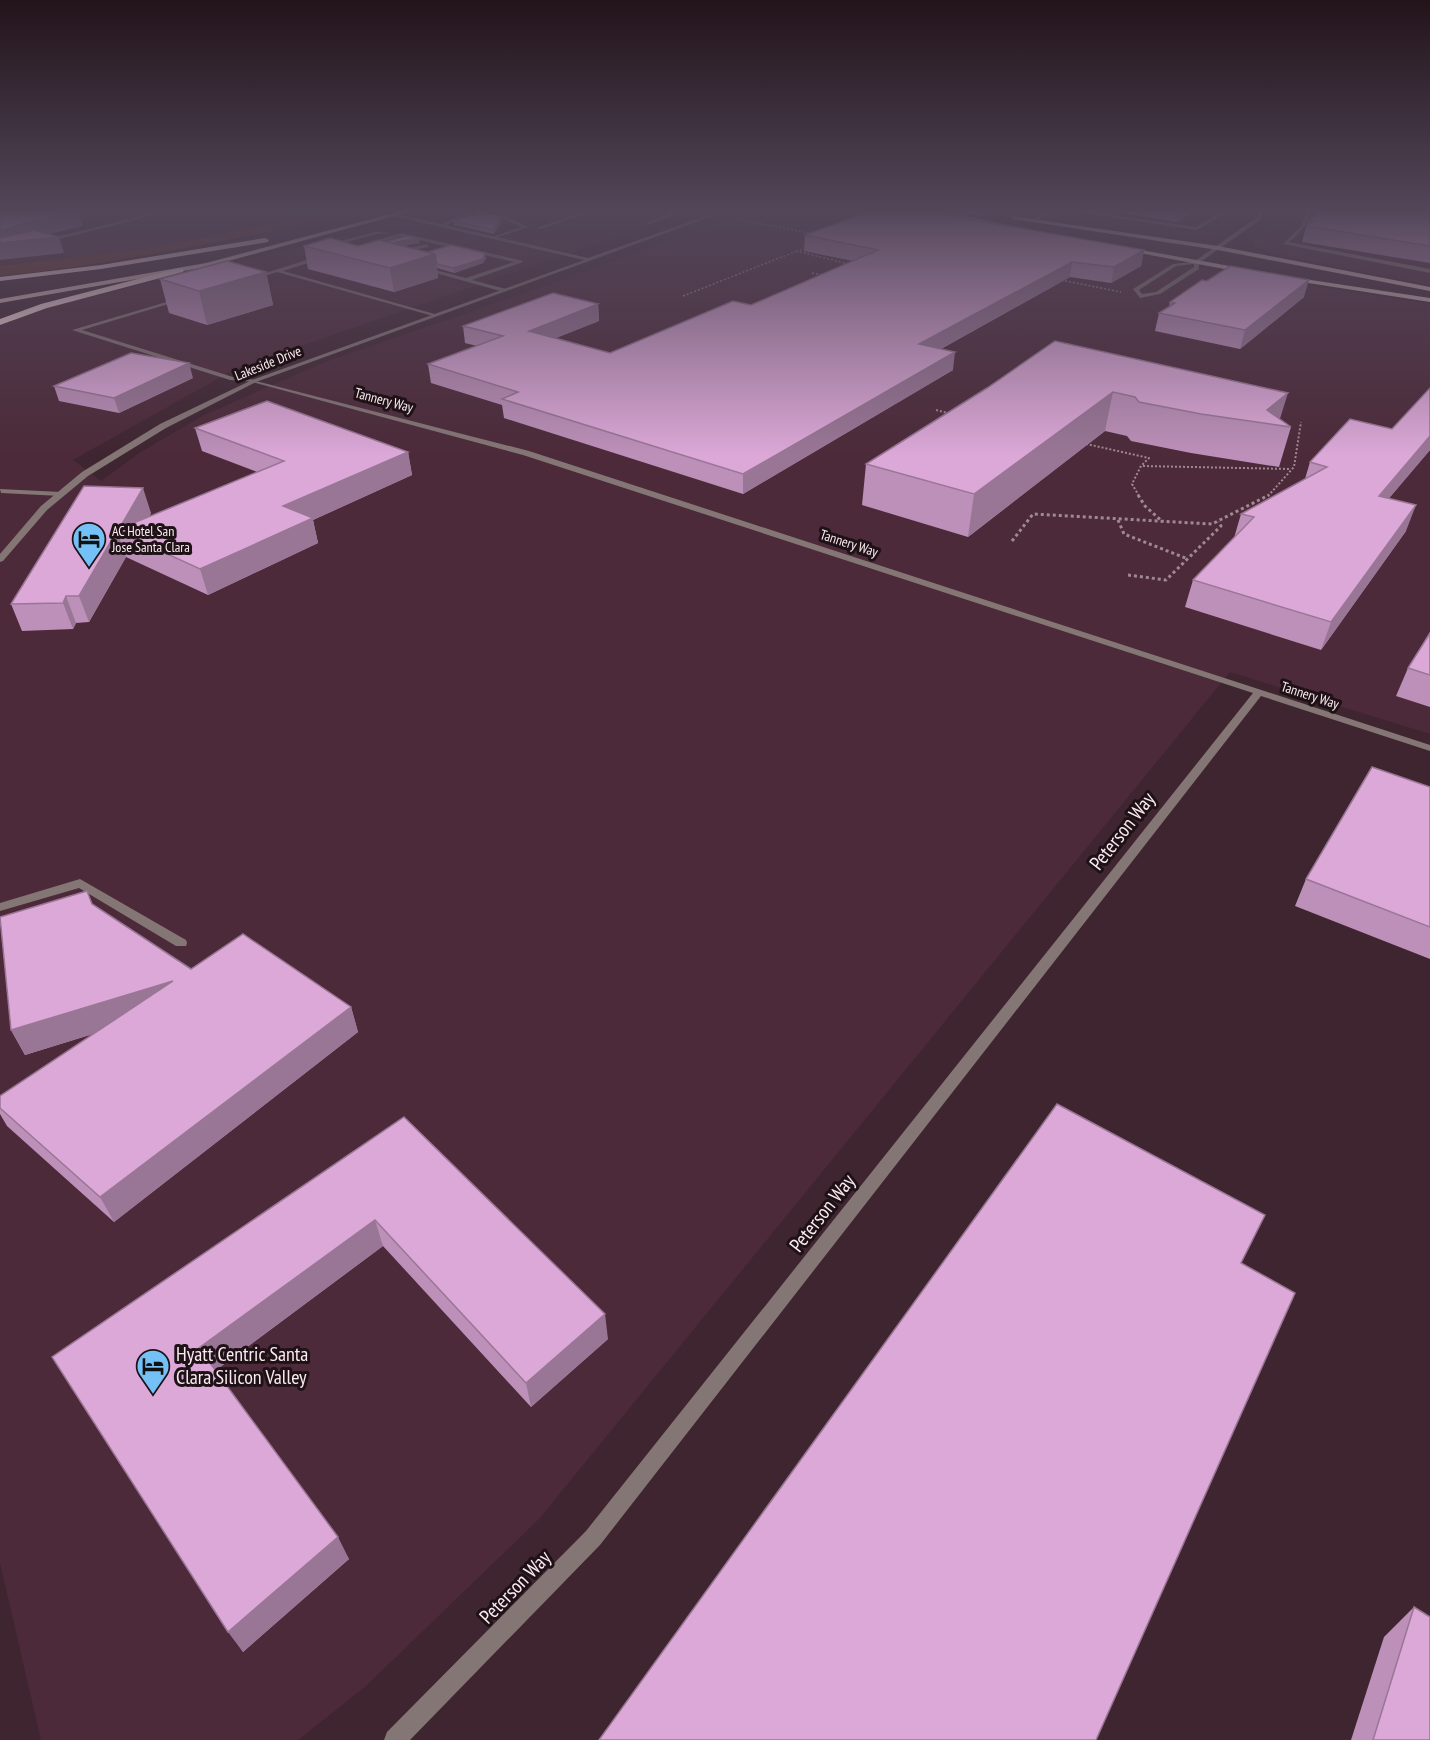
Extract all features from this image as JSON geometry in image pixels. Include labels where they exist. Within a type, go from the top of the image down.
[{"type":"highway","points":[[0,322],[44,305],[93,293]]},
{"type":"main road","points":[[0,301],[45,293]]},
{"type":"main road","points":[[1385,293],[1430,300]]},
{"type":"street","points":[[355,293],[435,315]]},
{"type":"street","name":"Lakeside Drive","points":[[0,559],[44,508],[85,474],[163,426],[254,381],[495,293]]},
{"type":"street","points":[[1138,293],[1140,296],[1157,293]]},
{"type":"street","name":"Tannery Way","points":[[189,297],[75,330],[232,379],[254,381],[526,453],[1430,748]]},
{"type":"street","points":[[1,491],[61,494]]},
{"type":"street","name":"Peterson Way","points":[[395,1740],[592,1538],[1259,693]]},
{"type":"street","points":[[0,907],[80,883],[181,943]]},
{"type":"path","points":[[683,296],[690,293]]},
{"type":"path","points":[[1126,293],[1140,296]]},
{"type":"path","points":[[936,410],[958,415]]},
{"type":"path","points":[[1012,541],[1033,514],[1164,523],[1212,524],[1218,522],[1266,497],[1292,469],[1301,422]]},
{"type":"path","points":[[1082,443],[1149,458],[1141,466],[1132,484],[1145,506],[1164,523]]},
{"type":"path","points":[[1141,466],[1292,469]]},
{"type":"path","points":[[1118,520],[1124,534],[1188,559]]},
{"type":"path","points":[[1128,575],[1166,580],[1221,526],[1218,522]]},
{"type":"shaded area","points":[[106,293],[454,293],[237,368],[73,460],[101,481],[139,453],[204,415],[325,362],[524,293],[1361,293],[1430,304],[1430,734],[1230,672],[539,1519],[366,1686],[298,1740],[41,1740],[0,1563],[0,326],[48,307]]},
{"type":"building","points":[[552,293],[598,304],[529,331],[610,353],[733,301],[751,305],[778,293],[1014,293],[919,344],[955,352],[743,474],[502,399],[518,392],[428,364],[503,336],[463,326]]},
{"type":"building","points":[[1183,293],[1292,293],[1245,330],[1159,313],[1175,303],[1170,302]]},
{"type":"building","points":[[1055,341],[1288,393],[1267,410],[1291,427],[1139,402],[1135,397],[1113,392],[974,494],[866,464],[987,388]]},
{"type":"building","points":[[131,353],[189,363],[114,398],[54,386]]},
{"type":"building","points":[[1430,388],[1430,436],[1379,496],[1416,505],[1331,622],[1193,580],[1254,517],[1241,514],[1327,467],[1310,462],[1350,419],[1392,429]]},
{"type":"building","points":[[267,401],[408,452],[283,506],[313,518],[200,569],[117,531],[79,596],[66,596],[63,603],[11,604],[84,486],[143,488],[119,529],[284,461],[195,428]]},
{"type":"building","points":[[1430,633],[1430,675],[1408,668]]},
{"type":"building","points":[[1372,767],[1430,787],[1430,927],[1306,879]]},
{"type":"building","points":[[87,891],[92,904],[191,969],[243,934],[351,1007],[100,1197],[0,1108],[0,1096],[173,981],[11,1030],[0,917]]},
{"type":"building","points":[[1057,1104],[1265,1215],[1241,1263],[1295,1293],[1096,1740],[599,1740]]},
{"type":"building","name":"Hyatt Centric Santa Clara Silicon Valley","points":[[404,1117],[605,1314],[526,1383],[375,1220],[199,1348],[338,1537],[228,1632],[52,1357]]},
{"type":"building","points":[[1414,1607],[1430,1617],[1430,1740],[1373,1740]]},
{"type":"place","name":"AC Hotel San Jose Santa Clara","points":[[89,568]]},
{"type":"place","name":"Hyatt Centric Santa Clara Silicon Valley","points":[[153,1395]]}]
